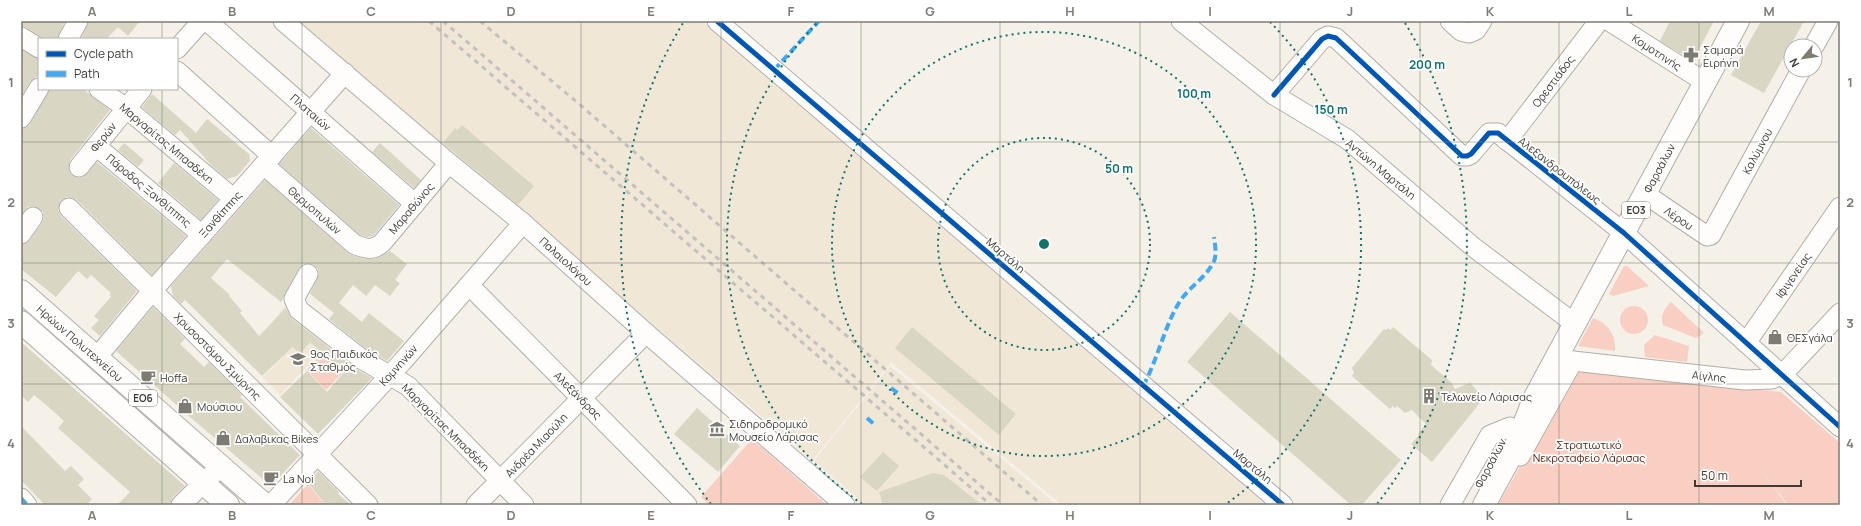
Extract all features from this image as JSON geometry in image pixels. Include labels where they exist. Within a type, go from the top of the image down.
[{"type":"main road","name":"Φαρσάλων","points":[[1468,505],[1515,431],[1552,367],[1738,21]]},
{"type":"main road","name":"Ηρώων Πολυτεχνείου","points":[[21,291],[265,505]]},
{"type":"main road","name":"Ηρώων Πολυτεχνείου","points":[[21,322],[228,505]]},
{"type":"main road","name":"Φαρσάλων","points":[[1484,505],[1515,431]]},
{"type":"street","points":[[69,38],[78,21]]},
{"type":"street","points":[[178,48],[202,21]]},
{"type":"street","name":"Πλαταιών","points":[[207,21],[415,204]]},
{"type":"street","name":"Παλαιολόγου","points":[[283,21],[449,163],[523,223],[646,333],[845,505]]},
{"type":"street","name":"Μαρτάλη","points":[[717,21],[1283,505]]},
{"type":"street","name":"Αντώνη Μαρτάλη","points":[[1181,21],[1274,95],[1347,139],[1472,246],[1575,324]]},
{"type":"street","points":[[1450,21],[1461,31],[1475,27]]},
{"type":"street","name":"Ορεστιάδος","points":[[1507,141],[1599,21]]},
{"type":"street","name":"Κομοτηνής","points":[[1609,21],[1705,82]]},
{"type":"street","points":[[1818,38],[1828,21]]},
{"type":"street","name":"Αλεξανδρουπόλεως","points":[[1274,95],[1322,39],[1328,36],[1336,38],[1462,156],[1471,154],[1489,133],[1498,133],[1624,233],[1840,427]]},
{"type":"street","points":[[21,37],[38,47]]},
{"type":"street","name":"Θερμοπυλών","points":[[178,72],[354,244],[370,249]]},
{"type":"street","name":"Ξανθίππης","points":[[97,357],[153,290],[345,73]]},
{"type":"street","name":"Καλύμνου","points":[[1714,232],[1797,78]]},
{"type":"street","points":[[21,118],[38,90]]},
{"type":"street","name":"Μαργαρίτας Μπασδέκη","points":[[100,90],[126,108],[234,199]]},
{"type":"street","name":"Φερών","points":[[79,167],[141,90]]},
{"type":"street","name":"Πάροδος Ξανθίππης","points":[[96,146],[202,235]]},
{"type":"street","name":"Μαραθώνος","points":[[370,249],[375,248],[382,243],[449,163]]},
{"type":"street","name":"Λέρου","points":[[1645,194],[1707,236],[1714,232]]},
{"type":"street","name":"Ιφιγενείας","points":[[1746,343],[1840,206]]},
{"type":"street","name":"Χρυσοστόμου Σμύρνης","points":[[69,208],[368,505]]},
{"type":"street","points":[[21,234],[33,218]]},
{"type":"street","name":"Κομνηνών","points":[[271,505],[390,375],[523,223]]},
{"type":"street","name":"Μαργαρίτας Μπασδέκη","points":[[308,274],[294,299],[299,310],[363,360],[390,375],[413,392],[524,505]]},
{"type":"street","name":"Αλεξάνδρας","points":[[469,285],[687,505]]},
{"type":"street","points":[[1782,375],[1840,313]]},
{"type":"street","name":"Ανδρέα Μιαούλη","points":[[476,505],[646,333]]},
{"type":"street","points":[[1494,505],[1573,361]]},
{"type":"street","name":"Αίγλης","points":[[1552,367],[1573,361],[1745,380],[1772,379],[1782,375]]},
{"type":"street","name":"Φαρσάλων","points":[[1450,505],[1490,436],[1515,431]]},
{"type":"street","points":[[181,505],[220,467]]},
{"type":"street","points":[[21,498],[27,505]]},
{"type":"shaded area","points":[[294,21],[702,21],[1265,505],[1062,505],[891,362],[813,460]]},
{"type":"shaded area","name":"9ος Παιδικός Σταθμός","points":[[285,306],[331,341],[280,395],[263,377],[292,349],[269,326]]},
{"type":"shaded area","points":[[890,366],[1057,505],[863,505],[854,495],[814,461]]},
{"type":"green space","points":[[1624,266],[1627,266],[1649,286],[1613,296],[1609,294]]},
{"type":"green space","points":[[1671,302],[1704,333],[1696,338],[1663,325],[1663,312]]},
{"type":"green space","points":[[1634,306],[1644,310],[1648,320],[1644,330],[1634,334],[1624,330],[1620,320],[1624,310]]},
{"type":"green space","points":[[1593,318],[1603,323],[1610,330],[1614,340],[1615,351],[1578,346]]},
{"type":"green space","points":[[1655,335],[1689,346],[1687,362],[1645,357],[1644,345]]},
{"type":"green space","points":[[321,354],[342,373],[326,390],[307,370]]},
{"type":"green space","name":"Στρατιωτικό Νεκροταφείο Λάρισας","points":[[1577,368],[1781,392],[1840,443],[1840,505],[1788,505],[1757,465],[1787,505],[1498,505]]},
{"type":"green space","points":[[752,439],[827,505],[709,505],[701,497]]},
{"type":"green space","points":[[308,484],[325,505],[290,504]]},
{"type":"building","points":[[21,21],[65,21],[57,38],[43,38],[21,26]]},
{"type":"building","points":[[89,21],[140,21],[128,36],[118,27],[107,38],[81,38]]},
{"type":"building","points":[[1670,21],[1714,21],[1693,61],[1660,41]]},
{"type":"building","points":[[1761,21],[1804,21],[1795,38],[1783,38],[1783,59],[1764,93],[1731,75]]},
{"type":"building","points":[[23,51],[38,58],[38,76],[30,82],[21,97],[21,54]]},
{"type":"building","points":[[49,90],[84,90],[110,110],[70,160],[69,171],[72,175],[78,178],[83,177],[97,162],[186,236],[152,275],[77,200],[67,197],[61,201],[58,210],[61,216],[137,291],[100,336],[91,328],[99,320],[94,316],[111,297],[111,293],[91,275],[87,279],[78,271],[56,297],[21,269],[21,245],[30,240],[44,218],[43,212],[34,206],[28,207],[21,215],[21,129],[30,124]]},
{"type":"building","points":[[152,94],[196,133],[207,119],[249,154],[250,161],[237,176],[227,179],[211,165],[180,130],[175,135],[142,107]]},
{"type":"building","points":[[462,125],[534,186],[518,205],[443,143],[455,128],[458,130]]},
{"type":"building","points":[[311,128],[399,205],[373,236],[367,237],[360,235],[279,164]]},
{"type":"building","points":[[124,143],[144,160],[138,167],[118,150]]},
{"type":"building","points":[[380,143],[421,180],[414,188],[372,152]]},
{"type":"building","points":[[174,163],[218,200],[201,220],[158,183]]},
{"type":"building","points":[[265,180],[349,254],[363,259],[373,259],[390,251],[407,264],[395,280],[400,283],[390,296],[375,285],[366,296],[353,285],[339,303],[362,322],[369,313],[404,341],[387,361],[369,351],[329,319],[334,313],[310,294],[319,274],[318,269],[313,264],[303,264],[299,268],[281,302],[227,259],[211,278],[230,295],[229,296],[242,311],[240,313],[259,336],[286,308],[292,319],[356,369],[372,378],[318,434],[280,397],[307,371],[327,392],[344,372],[310,342],[300,354],[293,347],[262,376],[185,300],[181,304],[173,296],[171,286]]},
{"type":"building","points":[[153,307],[185,339],[180,344],[204,367],[209,362],[242,395],[240,397],[300,455],[271,486],[116,351]]},
{"type":"building","points":[[1230,312],[1401,460],[1362,505],[1351,505],[1187,362]]},
{"type":"building","points":[[912,327],[1016,414],[999,435],[895,348]]},
{"type":"building","name":"Τελωνείο Λάρισας","points":[[1393,327],[1432,360],[1431,365],[1451,382],[1455,389],[1470,383],[1484,398],[1432,462],[1411,444],[1426,424],[1412,410],[1405,413],[1397,406],[1395,408],[1393,406],[1390,409],[1352,376],[1354,373],[1352,368],[1384,329],[1386,330],[1388,328],[1390,330]]},
{"type":"building","points":[[21,342],[185,486],[173,497],[170,505],[117,505],[130,492],[58,428],[64,421],[52,410],[34,395],[28,402],[21,396]]},
{"type":"building","points":[[697,408],[740,446],[718,472],[674,434]]},
{"type":"building","points":[[21,426],[65,471],[71,466],[84,479],[78,485],[92,499],[86,505],[45,505],[21,480]]},
{"type":"building","points":[[883,452],[899,466],[877,491],[860,477]]},
{"type":"building","points":[[318,471],[339,492],[338,494],[351,505],[326,505],[308,483]]},
{"type":"building","points":[[933,473],[944,475],[982,505],[883,505],[879,492]]},
{"type":"railway","points":[[429,21],[991,505]]},
{"type":"railway","points":[[443,21],[1003,505]]},
{"type":"railway","points":[[480,21],[578,103],[1042,505]]},
{"type":"marked path","points":[[774,70],[819,21]]},
{"type":"marked path","points":[[1143,386],[1153,365],[1174,311],[1180,301],[1207,272],[1214,261],[1216,252],[1214,237]]},
{"type":"marked path","points":[[891,388],[899,394]]},
{"type":"marked path","points":[[867,418],[874,424]]},
{"type":"marked path","points":[[21,498],[27,505]]},
{"type":"cycle path","points":[[717,21],[1283,505]]},
{"type":"cycle path","points":[[1274,95],[1322,39],[1328,36],[1336,38],[1462,156],[1471,154],[1489,133],[1498,133],[1624,233],[1840,427]]},
{"type":"place","name":"Σαμαρά Ειρήνη","points":[[1691,55]]},
{"type":"place","name":"ΘΕΣγάλα","points":[[1775,337]]},
{"type":"place","name":"9ος Παιδικός Σταθμός","points":[[298,359]]},
{"type":"place","name":"Hoffa","points":[[148,377]]},
{"type":"place","name":"Τελωνείο Λάρισας","points":[[1429,396]]},
{"type":"place","name":"Μούσιου","points":[[185,406]]},
{"type":"place","name":"Σιδηροδρομικό Μουσείο Λάρισας","points":[[717,429]]},
{"type":"place","name":"Δαλαβικας Bikes","points":[[223,438]]},
{"type":"place","name":"La Noi","points":[[271,478]]}]
